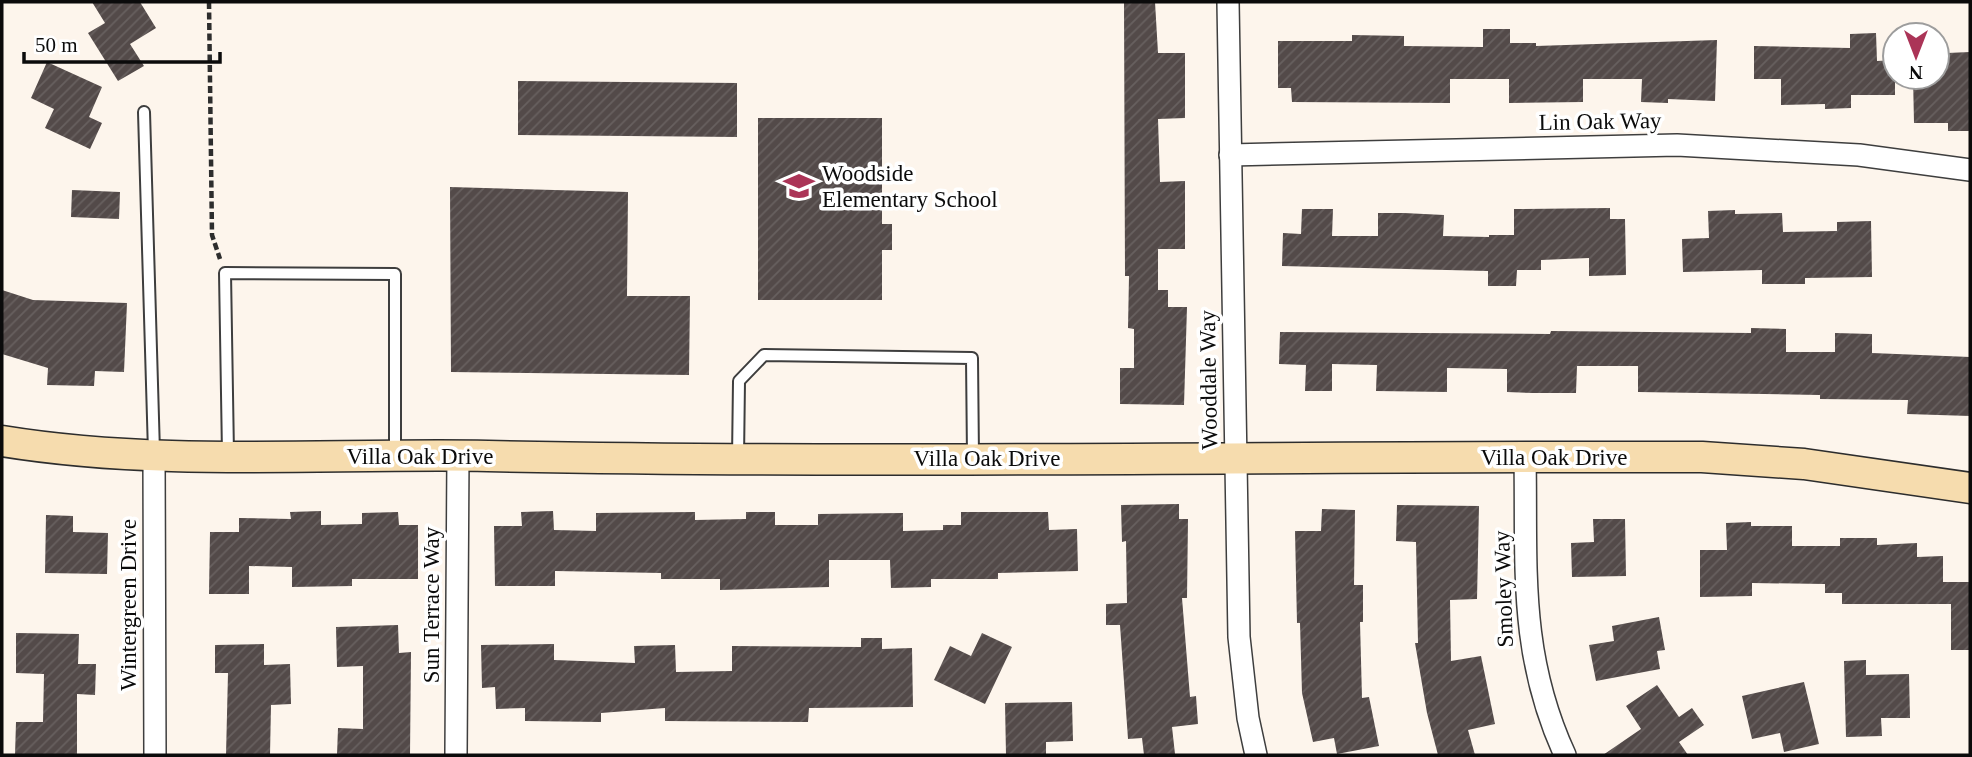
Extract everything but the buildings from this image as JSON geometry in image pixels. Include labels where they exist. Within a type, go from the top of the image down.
[{"type":"street","name":"Wooddale Way","points":[[1228,2],[1239,638],[1248,718],[1256,755]]},
{"type":"street","name":"Lin Oak Way","points":[[1230,155],[1677,145],[1834,153],[1970,170]]},
{"type":"street","name":"Villa Oak Drive","points":[[2,441],[71,452],[154,455],[458,455],[738,461],[973,457],[1769,460],[1970,488]]},
{"type":"street","name":"Wintergreen Drive","points":[[154,455],[155,755]]},
{"type":"street","name":"Sun Terrace Way","points":[[456,755],[458,455]]},
{"type":"street","name":"Smoley Way","points":[[1525,457],[1528,630],[1539,688],[1565,755]]},
{"type":"lane","points":[[144,112],[154,455]]},
{"type":"lane","points":[[228,455],[225,273],[395,274],[395,456]]},
{"type":"lane","points":[[738,461],[739,381],[764,355],[972,358],[973,457]]},
{"type":"path","points":[[209,2],[212,235],[225,273]]},
{"type":"place","name":"Woodside Elementary School","points":[[799,186]]}]
